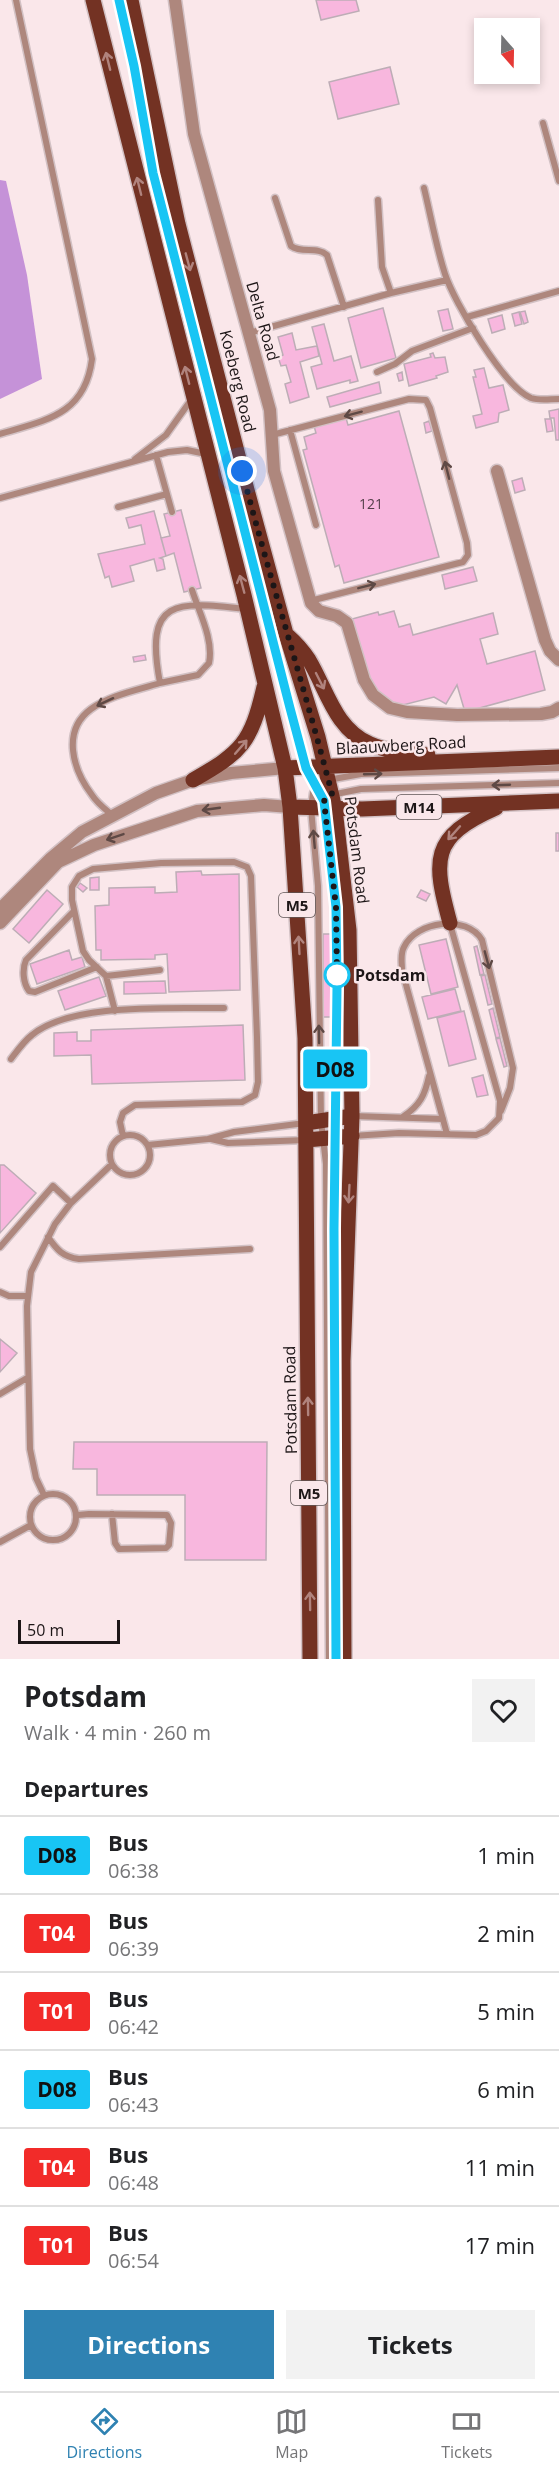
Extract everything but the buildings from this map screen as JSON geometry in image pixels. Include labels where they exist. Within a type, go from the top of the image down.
[{"type":"main road","name":"M5","points":[[93,0],[285,768]]},
{"type":"main road","name":"Koeberg Road","points":[[131,0],[178,224],[286,634],[325,794]]},
{"type":"main road","points":[[286,634],[306,656],[338,716],[356,736],[388,750],[464,760]]},
{"type":"main road","points":[[193,780],[228,759],[243,745],[253,728],[265,682]]},
{"type":"main road","name":"Blaauwberg Road","points":[[290,807],[325,794],[464,760],[559,757]]},
{"type":"main road","name":"Blaauwberg Road","points":[[285,768],[306,768],[325,794]]},
{"type":"main road","name":"Potsdam Road","points":[[285,768],[290,807],[305,1038],[320,1121],[306,1140],[310,1659]]},
{"type":"main road","name":"Blaauwberg Road","points":[[325,794],[504,805],[559,801]]},
{"type":"main road","name":"Potsdam Road","points":[[325,794],[349,930],[352,1136],[343,1361],[344,1659]]},
{"type":"main road","points":[[450,923],[439,876],[443,848],[451,835],[463,824],[504,805]]},
{"type":"main road","points":[[320,1121],[352,1116]]},
{"type":"main road","points":[[306,1140],[352,1136]]},
{"type":"street","name":"Delta Road","points":[[175,0],[194,134],[270,410],[274,471],[310,601]]},
{"type":"street","points":[[497,471],[545,640],[553,655],[559,660]]},
{"type":"street","points":[[310,601],[319,611],[342,619],[350,627],[364,680],[373,695],[390,708],[408,712],[457,715],[541,714],[559,708]]},
{"type":"street","name":"Blaauwberg Road","points":[[0,909],[51,858],[82,832],[156,793],[193,780],[231,773],[285,768]]},
{"type":"street","name":"Blaauwberg Road","points":[[0,923],[58,862],[94,844],[197,812],[264,805],[290,807]]},
{"type":"lane","points":[[0,434],[48,419],[72,406],[87,383],[92,359],[16,0]]},
{"type":"lane","points":[[119,0],[134,66],[153,173],[306,768]]},
{"type":"lane","points":[[543,123],[559,181]]},
{"type":"lane","points":[[424,188],[447,280],[487,354],[523,393],[540,400],[559,399]]},
{"type":"lane","points":[[275,198],[291,246],[301,250],[321,251],[327,255],[345,307]]},
{"type":"lane","points":[[378,200],[382,267],[391,293]]},
{"type":"lane","points":[[249,333],[391,293],[447,280]]},
{"type":"lane","points":[[467,317],[559,291]]},
{"type":"lane","points":[[377,372],[395,364],[412,351],[473,328]]},
{"type":"lane","points":[[129,462],[166,435],[193,397]]},
{"type":"lane","points":[[272,435],[409,399],[426,400],[467,543],[468,555],[463,562],[310,601]]},
{"type":"lane","points":[[290,430],[316,525]]},
{"type":"lane","points":[[0,498],[156,455],[179,451],[208,454]]},
{"type":"lane","points":[[156,455],[172,512]]},
{"type":"lane","points":[[118,507],[167,494]]},
{"type":"lane","points":[[112,815],[93,797],[79,773],[74,755],[73,733],[83,716],[100,703],[198,675],[209,663],[209,645],[192,590]]},
{"type":"lane","points":[[160,684],[155,640],[159,622],[175,609],[196,603],[247,609]]},
{"type":"lane","points":[[325,794],[361,774],[559,768]]},
{"type":"lane","points":[[325,794],[361,789],[559,783]]},
{"type":"lane","points":[[325,794],[336,907],[320,1121],[328,1138],[326,1164],[329,1659]]},
{"type":"lane","points":[[325,794],[318,886],[320,1121],[328,1138],[336,1659]]},
{"type":"lane","points":[[115,1011],[106,976],[83,951],[72,887],[79,876],[93,869],[161,863],[234,861],[247,867],[251,876],[258,1082],[255,1095],[243,1102],[135,1105],[127,1109],[121,1118],[123,1136]]},
{"type":"lane","points":[[75,911],[26,960],[24,965],[27,988],[35,992],[97,967]]},
{"type":"lane","points":[[450,923],[501,1111]]},
{"type":"lane","points":[[352,1136],[447,1134],[465,1137],[486,1131],[499,1118],[510,1088],[513,1068],[486,956],[476,932],[467,926],[450,923],[429,928],[410,938],[401,956],[402,970],[447,1134]]},
{"type":"lane","points":[[106,976],[160,970]]},
{"type":"lane","points":[[11,1059],[31,1035],[51,1024],[78,1016],[115,1011],[224,1008]]},
{"type":"lane","points":[[403,1117],[423,1098],[430,1075]]},
{"type":"lane","points":[[352,1116],[443,1119]]},
{"type":"lane","points":[[148,1145],[208,1139],[234,1132],[320,1121]]},
{"type":"lane","points":[[123,1136],[139,1136],[148,1145],[150,1151],[148,1164],[140,1173],[127,1175],[116,1170],[112,1164],[110,1152],[112,1146],[123,1136]]},
{"type":"lane","points":[[208,1139],[228,1143],[280,1143],[306,1140]]},
{"type":"lane","points":[[44,1495],[36,1478],[30,1449],[27,1378],[28,1296],[31,1272],[55,1224],[71,1203],[112,1164]]},
{"type":"lane","points":[[0,1247],[53,1185],[71,1203]]},
{"type":"lane","points":[[48,1237],[66,1258],[79,1260],[250,1249]]},
{"type":"lane","points":[[0,1292],[9,1296],[28,1296]]},
{"type":"lane","points":[[0,1394],[27,1378]]},
{"type":"lane","points":[[56,1494],[75,1504],[78,1515],[75,1528],[66,1538],[53,1540],[40,1535],[30,1525],[29,1515],[32,1505],[44,1495],[56,1494]]},
{"type":"lane","points":[[78,1515],[112,1514],[166,1515],[171,1523],[170,1545],[166,1548],[119,1549],[115,1543],[112,1514]]},
{"type":"lane","points":[[0,1542],[30,1525]]},
{"type":"shaded area","points":[[0,180],[6,181],[27,275],[42,379],[0,399]]},
{"type":"bus line","name":"D08","points":[[119,0],[134,66],[153,173],[175,260],[306,768],[324,801],[328,825],[336,907],[337,987],[334,1093],[336,1659]]},
{"type":"place","name":"Potsdam","points":[[337,975]]},
{"type":"route","points":[[242,471],[286,634],[318,737],[332,794],[324,801],[336,907],[337,975]]}]
